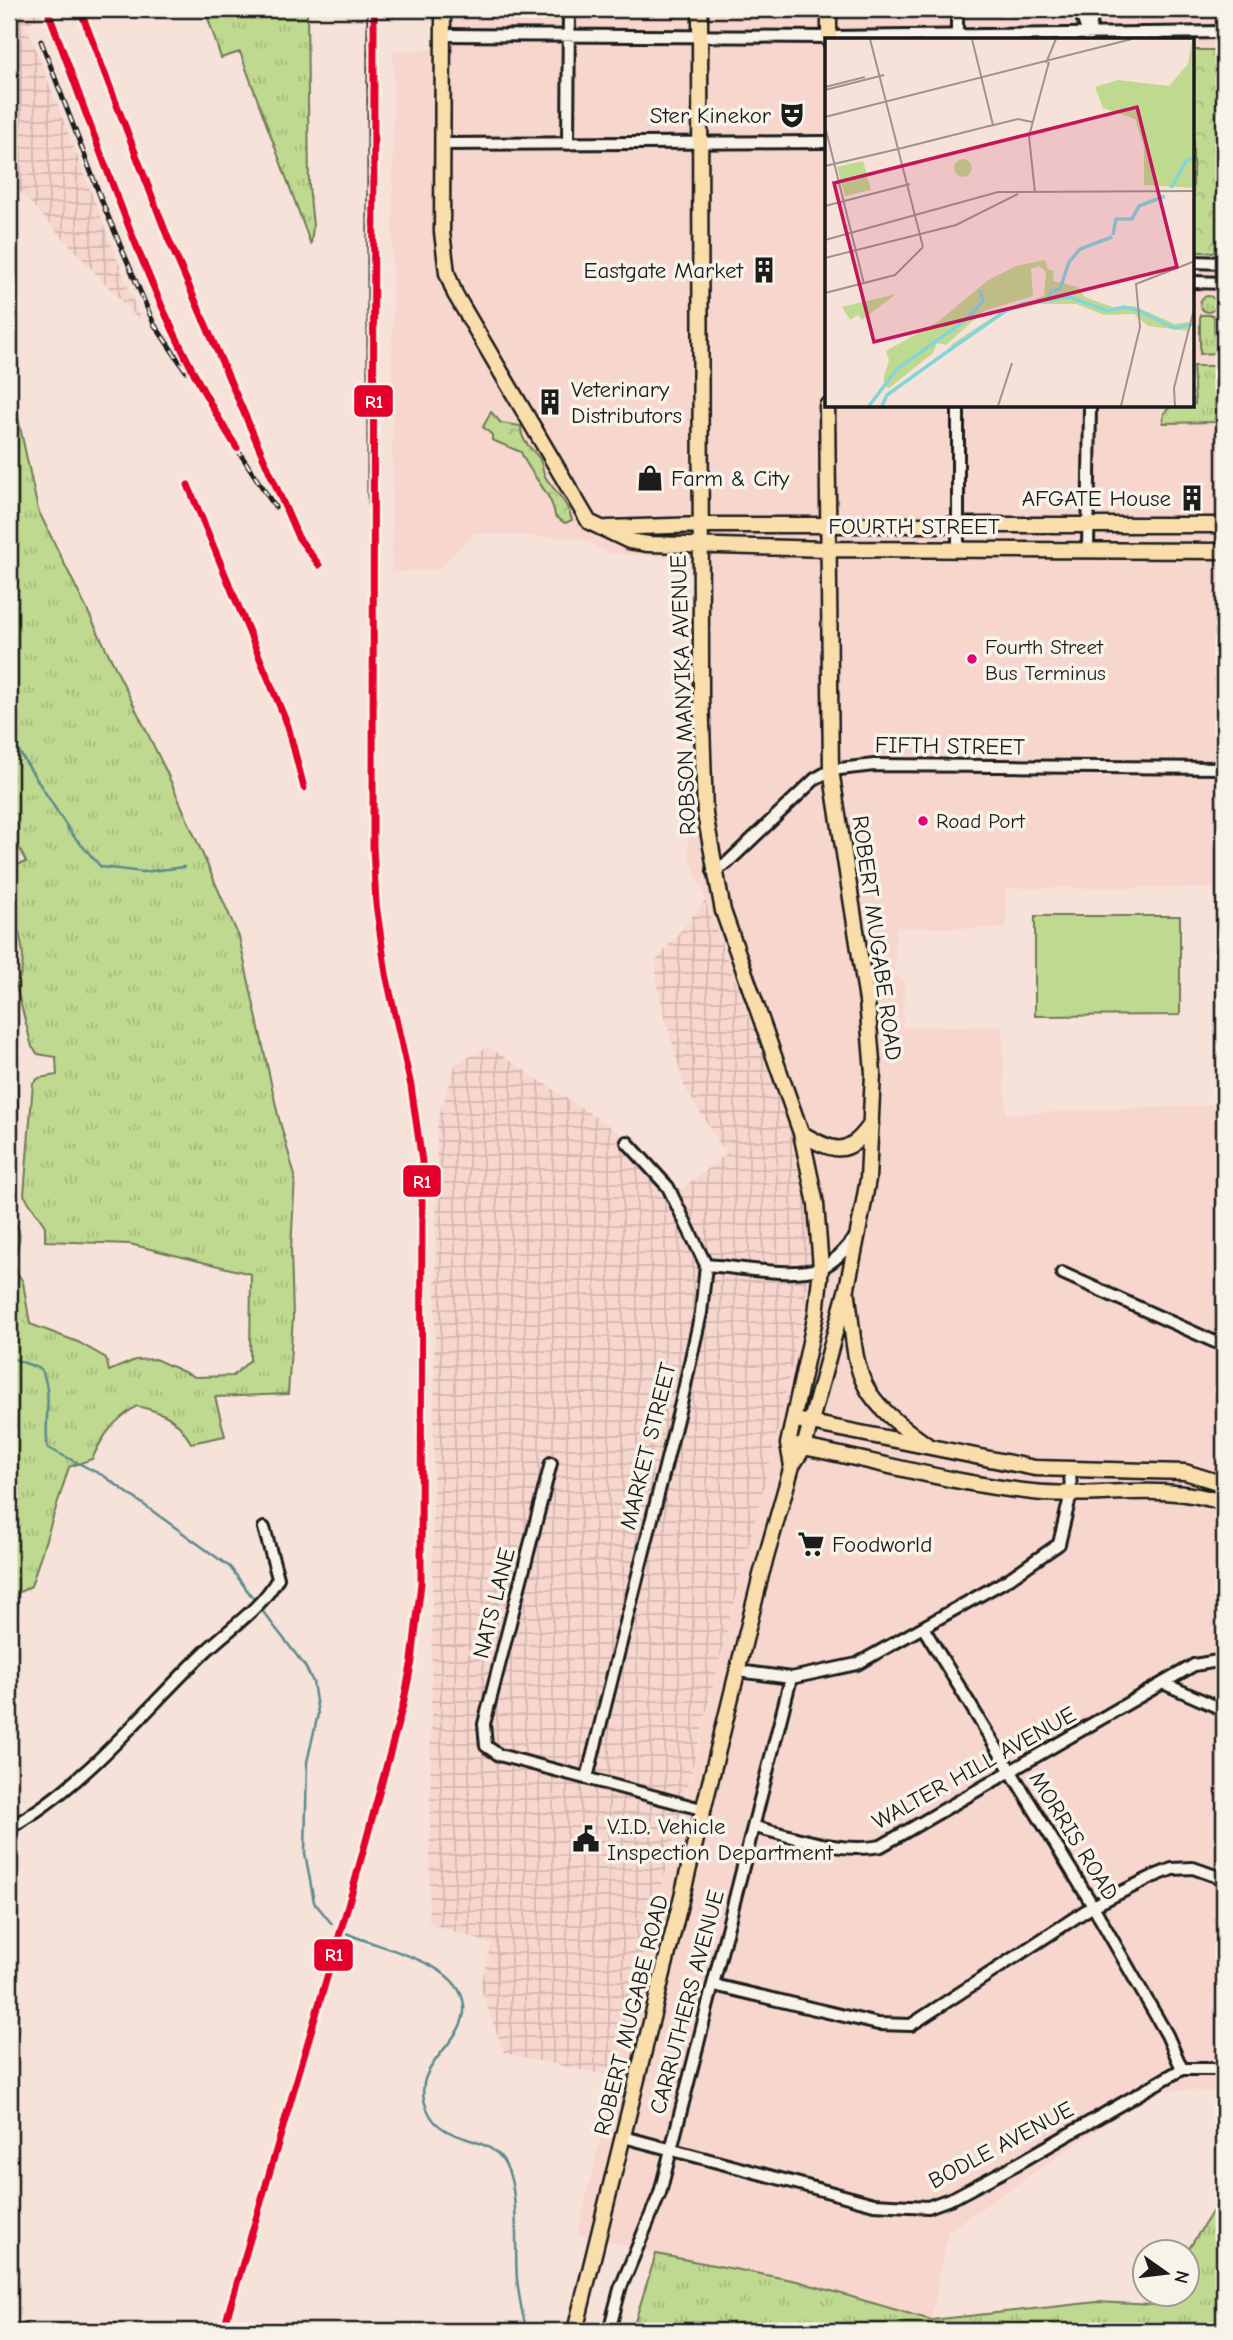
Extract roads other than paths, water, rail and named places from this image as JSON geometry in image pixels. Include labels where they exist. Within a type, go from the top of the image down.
[{"type":"main road","name":"FOURTH STREET","points":[[443,9],[441,145],[444,254],[455,294],[589,522],[607,528],[629,541],[648,544],[828,549],[1224,551]]},
{"type":"main road","name":"ROBSON MANYIKA AVENUE","points":[[700,9],[701,544],[705,800],[713,871],[723,911],[801,1133],[816,1204],[821,1268],[816,1314],[788,1444]]},
{"type":"main road","points":[[829,38],[830,9]]},
{"type":"main road","name":"ROBERT MUGABE ROAD","points":[[575,2331],[738,1671],[792,1466],[804,1447],[847,1288],[868,1179],[873,1073],[867,1001],[831,770],[827,408]]},
{"type":"main road","points":[[607,528],[957,523],[1224,525]]},
{"type":"main road","points":[[801,1133],[826,1147],[845,1149],[854,1146],[872,1123]]},
{"type":"main road","points":[[847,1288],[853,1351],[864,1387],[889,1416],[931,1448]]},
{"type":"main road","points":[[793,1420],[1035,1468],[1185,1472],[1224,1483]]},
{"type":"main road","points":[[788,1444],[996,1487],[1071,1493],[1184,1493],[1224,1503]]},
{"type":"main road","name":"ROBERT MUGABE ROAD","points":[[788,1444],[792,1466]]},
{"type":"street","points":[[568,144],[569,9]]},
{"type":"street","points":[[957,9],[957,35]]},
{"type":"street","points":[[1079,9],[1088,37]]},
{"type":"street","points":[[1088,37],[1094,9]]},
{"type":"street","points":[[443,35],[829,38],[957,35],[1088,37],[1224,32]]},
{"type":"street","points":[[441,145],[825,142]]},
{"type":"street","points":[[1194,262],[1224,263]]},
{"type":"street","points":[[1194,282],[1224,283]]},
{"type":"street","points":[[958,408],[958,549]]},
{"type":"street","points":[[1088,551],[1090,408]]},
{"type":"street","name":"FIFTH STREET","points":[[713,871],[733,858],[809,784],[831,770],[874,765],[1224,768]]},
{"type":"street","points":[[628,1142],[667,1187],[706,1265],[793,1271],[821,1268],[842,1252],[857,1235]]},
{"type":"street","name":"MARKET STREET","points":[[587,1778],[682,1399],[701,1313],[706,1265]]},
{"type":"street","points":[[1062,1273],[1224,1346]]},
{"type":"street","name":"NATS LANE","points":[[551,1463],[484,1724],[483,1739],[491,1751],[587,1778]]},
{"type":"street","points":[[738,1671],[791,1678],[857,1664],[924,1629],[1052,1551],[1063,1535],[1071,1493],[1070,1471]]},
{"type":"street","points":[[9,1828],[27,1818],[83,1772],[208,1648],[267,1598],[278,1578],[264,1528]]},
{"type":"street","name":"MORRIS ROAD","points":[[924,1629],[1093,1906],[1167,2035],[1182,2069]]},
{"type":"street","name":"WALTER HILL AVENUE","points":[[755,1827],[838,1848],[858,1851],[881,1846],[1011,1774],[1194,1665],[1224,1660]]},
{"type":"street","name":"CARRUTHERS AVENUE","points":[[609,2331],[620,2289],[660,2193],[791,1678]]},
{"type":"street","points":[[1165,1684],[1224,1710]]},
{"type":"street","points":[[587,1778],[705,1811]]},
{"type":"street","points":[[714,1985],[878,2024],[911,2025],[1093,1906],[1172,1869],[1194,1868],[1224,1879]]},
{"type":"street","name":"BODLE AVENUE","points":[[624,2137],[874,2204],[928,2207],[955,2197],[1017,2164],[1182,2069],[1224,2069]]},
{"type":"street","points":[[9,2330],[23,2331]]},
{"type":"waterway","points":[[9,736],[71,833],[101,867],[143,872],[184,867]]},
{"type":"waterway","points":[[9,1357],[41,1369],[45,1378],[48,1398],[48,1448],[104,1476],[230,1567],[256,1602]]},
{"type":"waterway","points":[[260,1608],[305,1666],[313,1682],[318,1714],[307,1762],[305,1853],[314,1902],[332,1924]]},
{"type":"waterway","points":[[346,1933],[433,1967],[448,1977],[459,1990],[464,2005],[463,2019],[430,2069],[424,2082],[424,2098],[436,2123],[452,2134],[490,2148],[506,2164],[514,2195],[517,2279],[527,2331]]},
{"type":"railway","points":[[47,9],[160,300],[215,415],[275,507]]},
{"type":"railway","points":[[80,9],[168,238],[298,537],[319,565]]},
{"type":"railway","points":[[369,9],[369,496],[374,539]]},
{"type":"railway","points":[[41,41],[105,209],[154,324],[186,371]]},
{"type":"railway","points":[[188,485],[288,726],[304,788]]},
{"type":"place","name":"Ster Kinekor","points":[[792,115]]},
{"type":"place","name":"Eastgate Market","points":[[764,270]]},
{"type":"place","name":"Veterinary Distributors","points":[[550,402]]},
{"type":"place","name":"Farm & City","points":[[650,478]]},
{"type":"place","name":"AFGATE House","points":[[1192,498]]},
{"type":"place","name":"Fourth Street Bus Terminus","points":[[972,659]]},
{"type":"place","name":"Road Port","points":[[923,821]]},
{"type":"place","name":"Foodworld","points":[[811,1544]]},
{"type":"place","name":"V.I.D. Vehicle Inspection Department","points":[[586,1839]]}]
